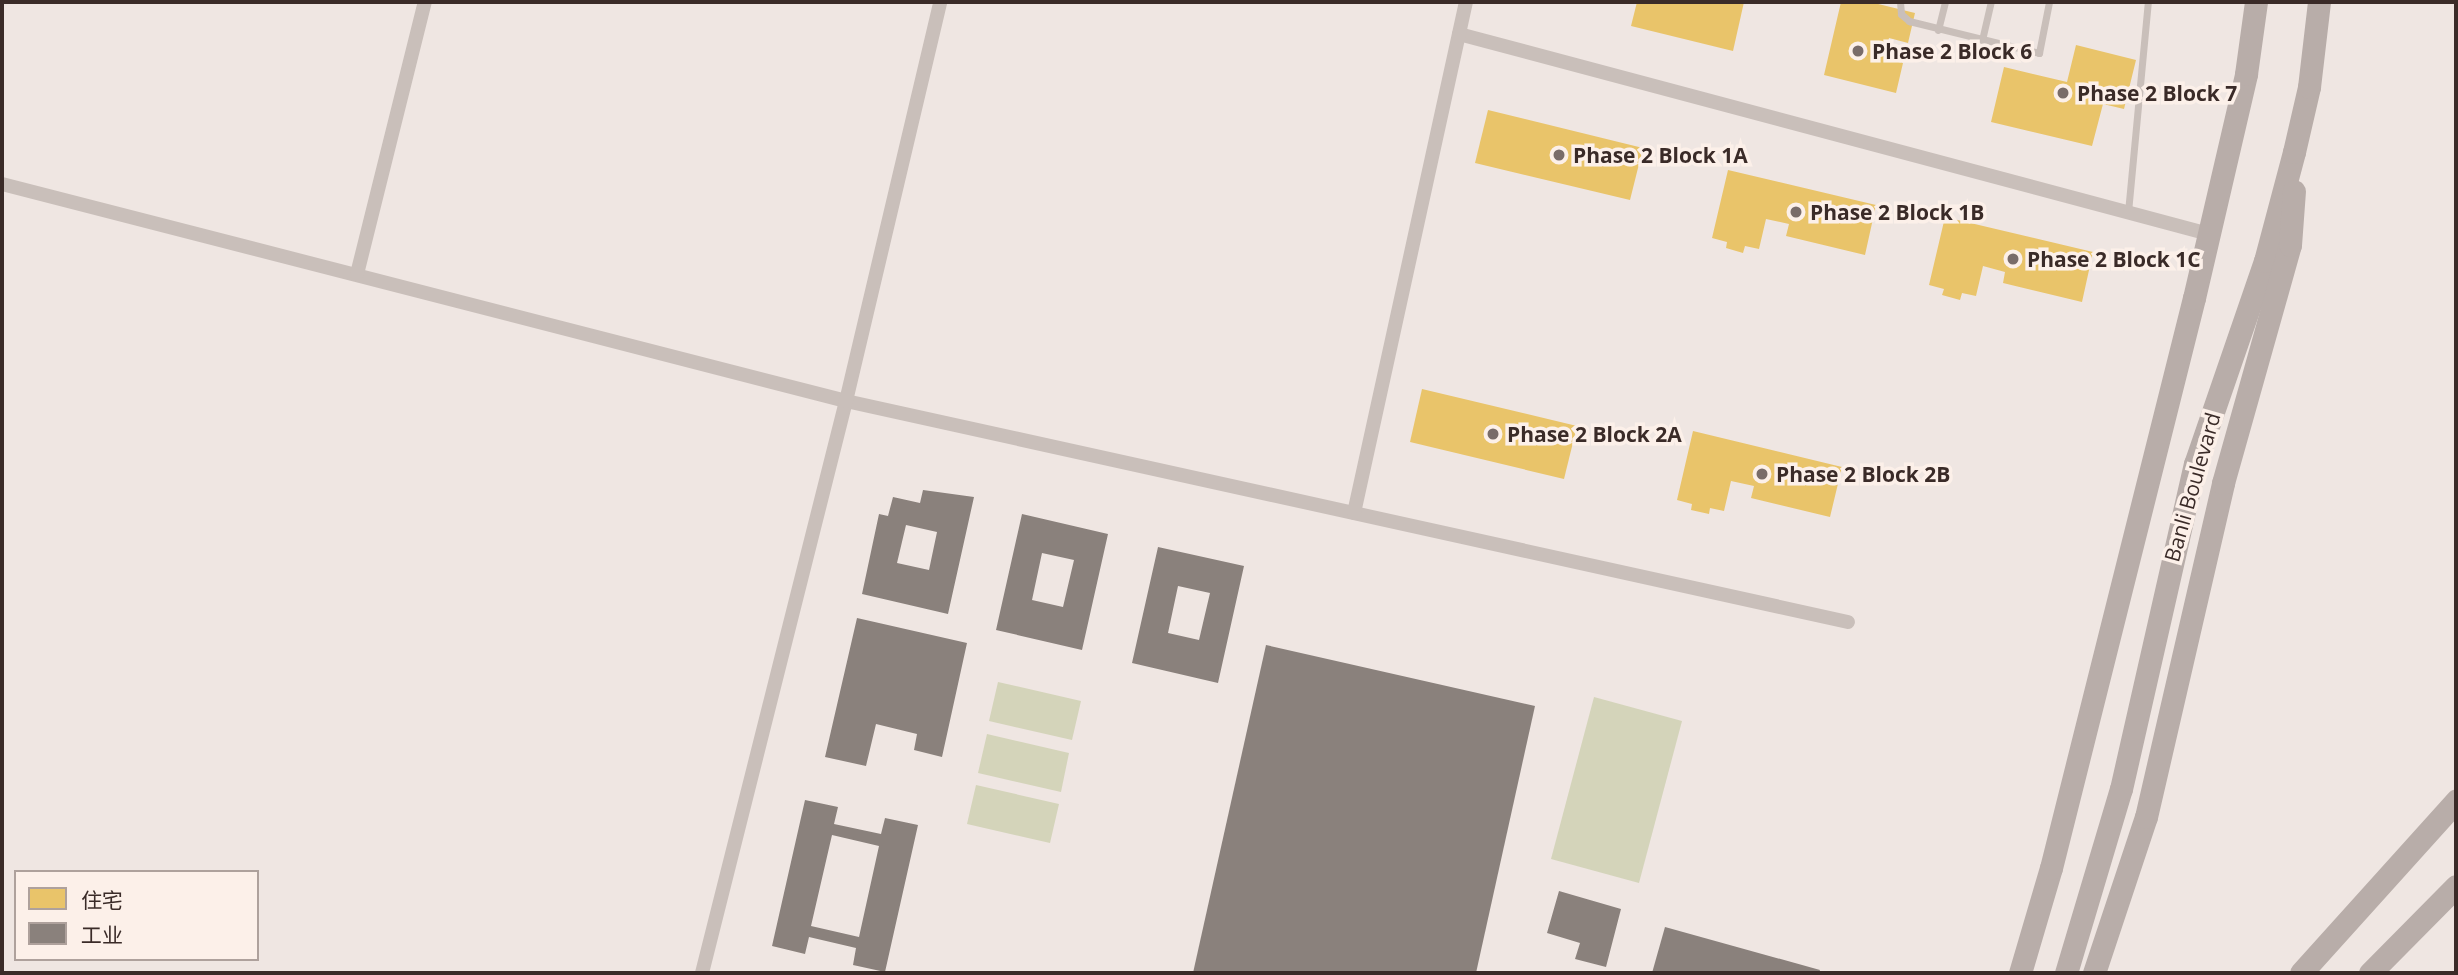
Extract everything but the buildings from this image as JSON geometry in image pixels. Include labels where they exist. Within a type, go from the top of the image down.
[{"type":"main road","name":"Banli Boulevard","points":[[2020,973],[2055,854],[2209,234],[2246,75],[2256,2]]},
{"type":"main road","name":"Banli Boulevard","points":[[2066,973],[2121,789],[2195,464],[2265,261],[2294,152],[2309,87],[2319,2]]},
{"type":"main road","points":[[2094,973],[2146,817],[2223,483],[2290,244],[2294,152]]},
{"type":"main road","points":[[2301,973],[2456,801]]},
{"type":"main road","points":[[2370,973],[2456,886]]},
{"type":"street","points":[[357,274],[425,2]]},
{"type":"street","points":[[702,973],[846,401],[940,2]]},
{"type":"street","points":[[1354,513],[1466,2]]},
{"type":"street","points":[[1459,34],[2209,234]]},
{"type":"street","points":[[2,184],[846,401],[1849,622]]},
{"type":"lane","points":[[1900,2],[1900,14],[1909,21],[2039,53],[2049,2]]},
{"type":"lane","points":[[1938,30],[1945,2]]},
{"type":"lane","points":[[1982,40],[1991,2]]},
{"type":"lane","points":[[2128,212],[2148,2]]},
{"type":"green space","points":[[998,682],[1081,701],[1072,740],[989,721]]},
{"type":"green space","points":[[1594,697],[1682,721],[1639,883],[1551,859]]},
{"type":"green space","points":[[987,734],[1069,753],[1061,792],[978,773]]},
{"type":"green space","points":[[976,785],[1059,804],[1050,843],[967,824]]},
{"type":"place","name":"Phase 2 Block 6","points":[[1858,51]]},
{"type":"place","name":"Phase 2 Block 7","points":[[2063,93]]},
{"type":"place","name":"Phase 2 Block 1A","points":[[1559,155]]},
{"type":"place","name":"Phase 2 Block 1B","points":[[1796,212]]},
{"type":"place","name":"Phase 2 Block 1C","points":[[2013,259]]},
{"type":"place","name":"Phase 2 Block 2A","points":[[1493,434]]},
{"type":"place","name":"Phase 2 Block 2B","points":[[1762,474]]}]
